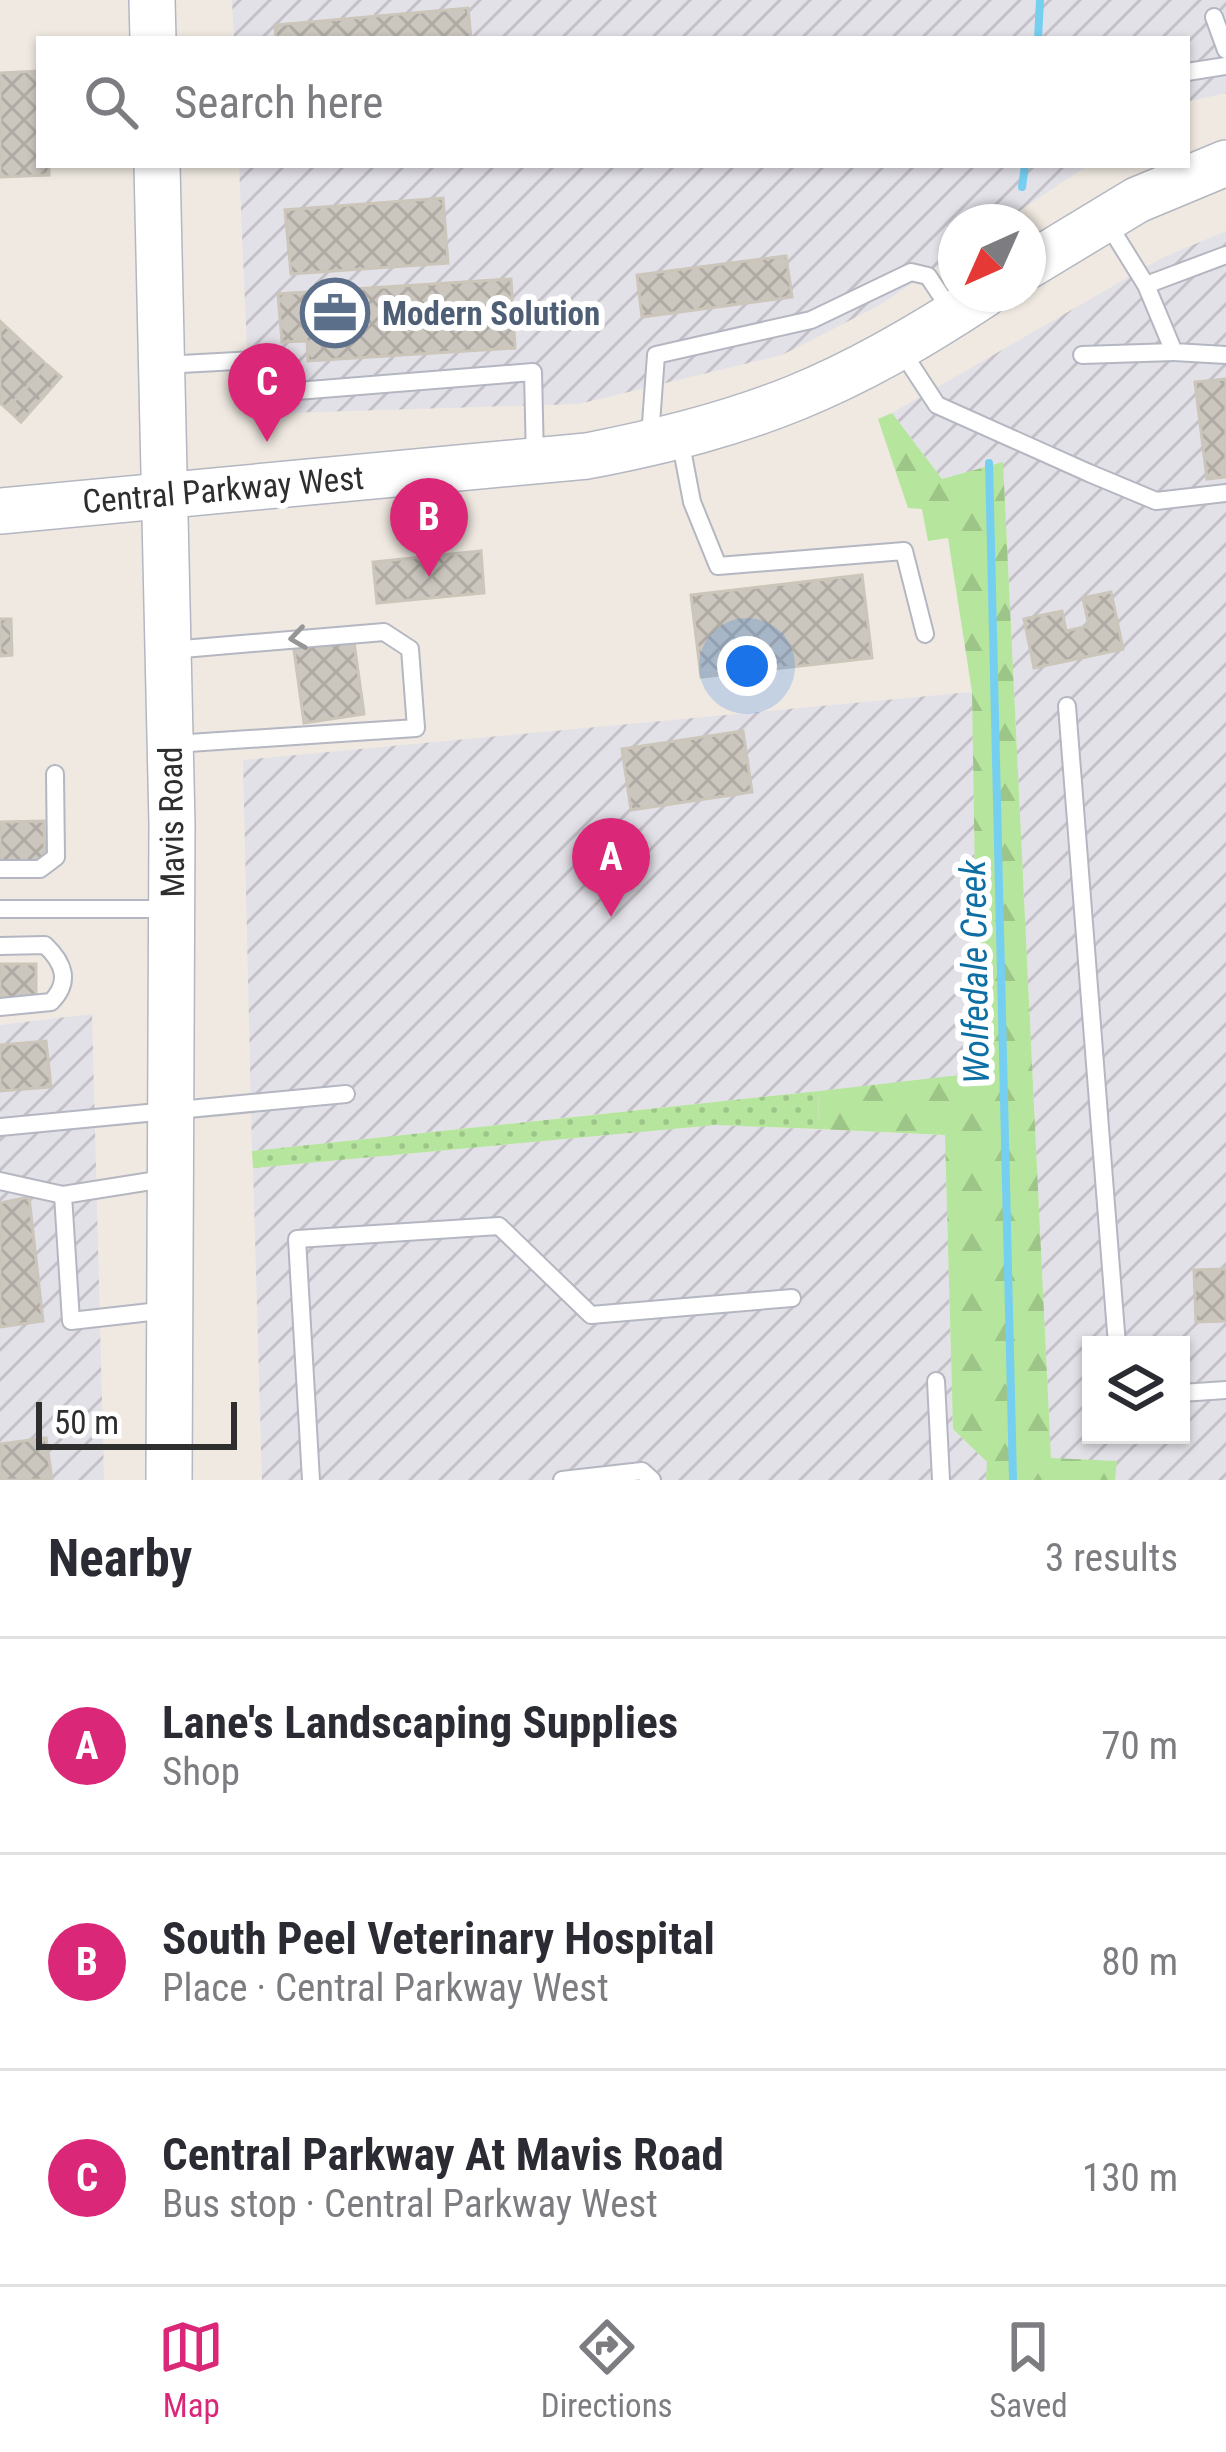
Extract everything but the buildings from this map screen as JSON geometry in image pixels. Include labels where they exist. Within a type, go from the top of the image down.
[{"type":"main road","points":[[152,0],[153,36]]},
{"type":"main road","points":[[1046,255],[1104,219],[1226,163]]},
{"type":"main road","name":"Mavis Road","points":[[157,168],[170,650],[170,1480]]},
{"type":"main road","name":"Central Parkway West","points":[[0,511],[536,460],[664,441],[822,390],[901,349],[957,312]]},
{"type":"lane","points":[[1214,17],[1226,50]]},
{"type":"lane","points":[[1190,72],[1226,66]]},
{"type":"lane","points":[[1104,219],[1146,285],[1174,352]]},
{"type":"lane","points":[[1146,285],[1226,255]]},
{"type":"lane","points":[[925,634],[904,551],[718,566],[664,441],[656,355],[811,320],[911,272],[938,283]]},
{"type":"lane","points":[[901,349],[937,405],[1089,473],[1156,501],[1226,493]]},
{"type":"lane","points":[[1082,355],[1174,352],[1226,356]]},
{"type":"lane","points":[[164,365],[255,361],[272,393],[533,372],[536,460]]},
{"type":"lane","points":[[170,650],[384,632],[410,649],[416,728],[170,744]]},
{"type":"lane","points":[[1067,706],[1116,1336]]},
{"type":"lane","points":[[0,869],[40,869],[56,856],[55,774]]},
{"type":"lane","points":[[0,909],[172,909]]},
{"type":"lane","points":[[0,946],[45,945],[62,967],[64,981],[51,1002],[0,1007]]},
{"type":"lane","points":[[0,1127],[346,1094]]},
{"type":"lane","points":[[0,1181],[63,1195],[171,1178]]},
{"type":"lane","points":[[63,1195],[71,1321],[168,1310]]},
{"type":"lane","points":[[311,1480],[297,1239],[499,1226],[591,1315],[792,1298]]},
{"type":"lane","points":[[936,1381],[941,1480]]},
{"type":"lane","points":[[1190,1392],[1226,1390]]},
{"type":"lane","points":[[562,1480],[642,1471],[652,1480]]},
{"type":"shaded area","points":[[232,0],[1226,0],[1226,93],[1190,101],[1190,36],[234,36]]},
{"type":"shaded area","points":[[239,168],[1084,168],[1030,204],[938,204],[938,266],[878,306],[782,355],[579,404],[250,414]]},
{"type":"shaded area","points":[[1226,231],[1226,1480],[1115,1480],[1116,1461],[1051,1459],[1003,463],[942,479],[892,413],[1162,258]]},
{"type":"shaded area","points":[[972,692],[978,1074],[252,1151],[243,760]]},
{"type":"shaded area","points":[[92,1014],[104,1480],[0,1480],[0,1025]]},
{"type":"shaded area","points":[[716,1125],[945,1135],[953,1429],[987,1462],[986,1480],[262,1480],[253,1168]]},
{"type":"green space","points":[[892,413],[942,479],[1003,462],[1051,1458],[1117,1461],[1115,1480],[986,1480],[987,1462],[953,1429],[945,1135],[818,1129],[819,1091],[978,1073],[972,692],[948,538],[928,541],[922,509],[908,508],[878,419]]},
{"type":"green space","points":[[819,1091],[818,1129],[716,1125],[253,1168],[252,1151]]},
{"type":"waterway","name":"Wolfedale Creek","points":[[1038,36],[1040,0]]},
{"type":"waterway","name":"Wolfedale Creek","points":[[1022,187],[1025,168]]},
{"type":"waterway","name":"Wolfedale Creek","points":[[989,463],[1013,1480]]},
{"type":"place","name":"Modern Solution","points":[[335,313]]},
{"type":"place","name":"Central Parkway At Mavis Road","points":[[267,442]]},
{"type":"place","name":"South Peel Veterinary Hospital","points":[[429,577]]},
{"type":"place","name":"Lane's Landscaping Supplies","points":[[611,917]]}]
